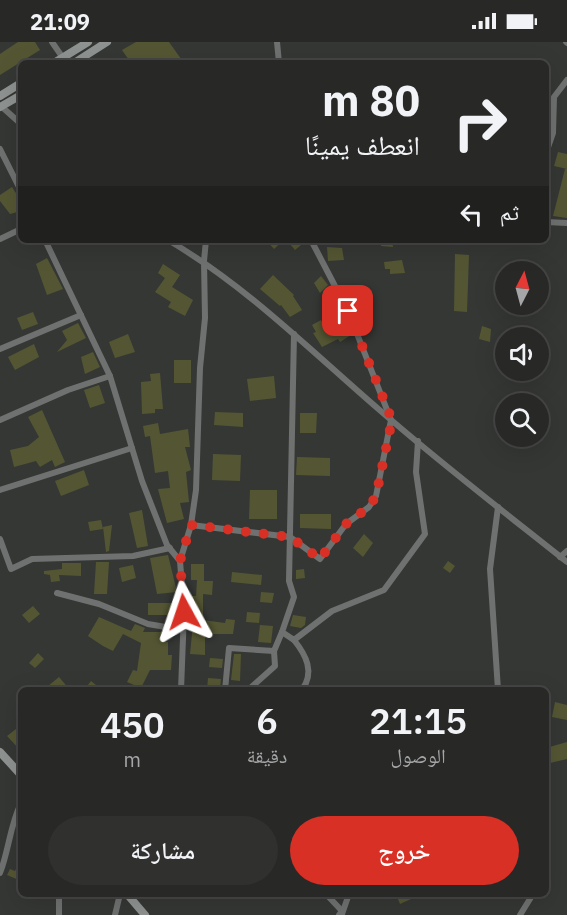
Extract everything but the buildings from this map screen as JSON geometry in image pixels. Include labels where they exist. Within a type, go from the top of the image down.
[{"type":"main road","points":[[59,60],[88,42]]},
{"type":"main road","points":[[79,60],[107,42]]},
{"type":"main road","points":[[0,96],[18,85]]},
{"type":"main road","points":[[1,106],[18,97]]},
{"type":"main road","points":[[0,752],[18,772]]},
{"type":"main road","points":[[130,897],[145,915]]},
{"type":"street","points":[[52,42],[63,58]]},
{"type":"street","points":[[277,42],[279,60]]},
{"type":"street","points":[[549,144],[553,133],[554,97],[567,80]]},
{"type":"street","points":[[1,106],[18,121]]},
{"type":"street","points":[[0,149],[18,185]]},
{"type":"street","points":[[549,222],[567,224]]},
{"type":"street","points":[[0,239],[18,230]]},
{"type":"street","points":[[46,243],[110,376],[142,481],[170,548],[180,561]]},
{"type":"street","points":[[173,243],[204,261],[294,334],[417,441],[567,562]]},
{"type":"street","points":[[181,687],[183,630],[180,561],[191,525],[205,318],[206,243]]},
{"type":"street","points":[[191,525],[290,537],[320,559],[346,524],[369,507],[376,496],[392,420],[348,311],[312,243]]},
{"type":"street","points":[[0,350],[81,315]]},
{"type":"street","points":[[251,687],[275,666],[274,651],[294,597],[289,581],[294,334]]},
{"type":"street","points":[[0,420],[68,390],[110,376]]},
{"type":"street","points":[[294,640],[332,611],[384,590],[425,534],[417,472],[417,441]]},
{"type":"street","points":[[0,490],[132,448]]},
{"type":"street","points":[[498,507],[490,569],[498,687]]},
{"type":"street","points":[[0,539],[11,569],[32,559],[133,556],[170,548]]},
{"type":"street","points":[[560,557],[567,551]]},
{"type":"street","points":[[57,593],[99,604],[148,624],[183,630]]},
{"type":"street","points":[[282,632],[294,640],[305,654],[309,670],[303,687]]},
{"type":"street","points":[[225,687],[229,648],[274,651]]},
{"type":"street","points":[[0,873],[7,856],[18,809]]},
{"type":"street","points":[[59,897],[59,915]]},
{"type":"street","points":[[115,915],[119,897]]},
{"type":"street","points":[[328,897],[341,914]]},
{"type":"street","points":[[341,914],[348,897]]},
{"type":"street","points":[[519,915],[531,897]]},
{"type":"route","points":[[184,612],[180,561],[191,525],[290,537],[320,559],[346,524],[369,507],[376,496],[392,420],[348,311]]}]
